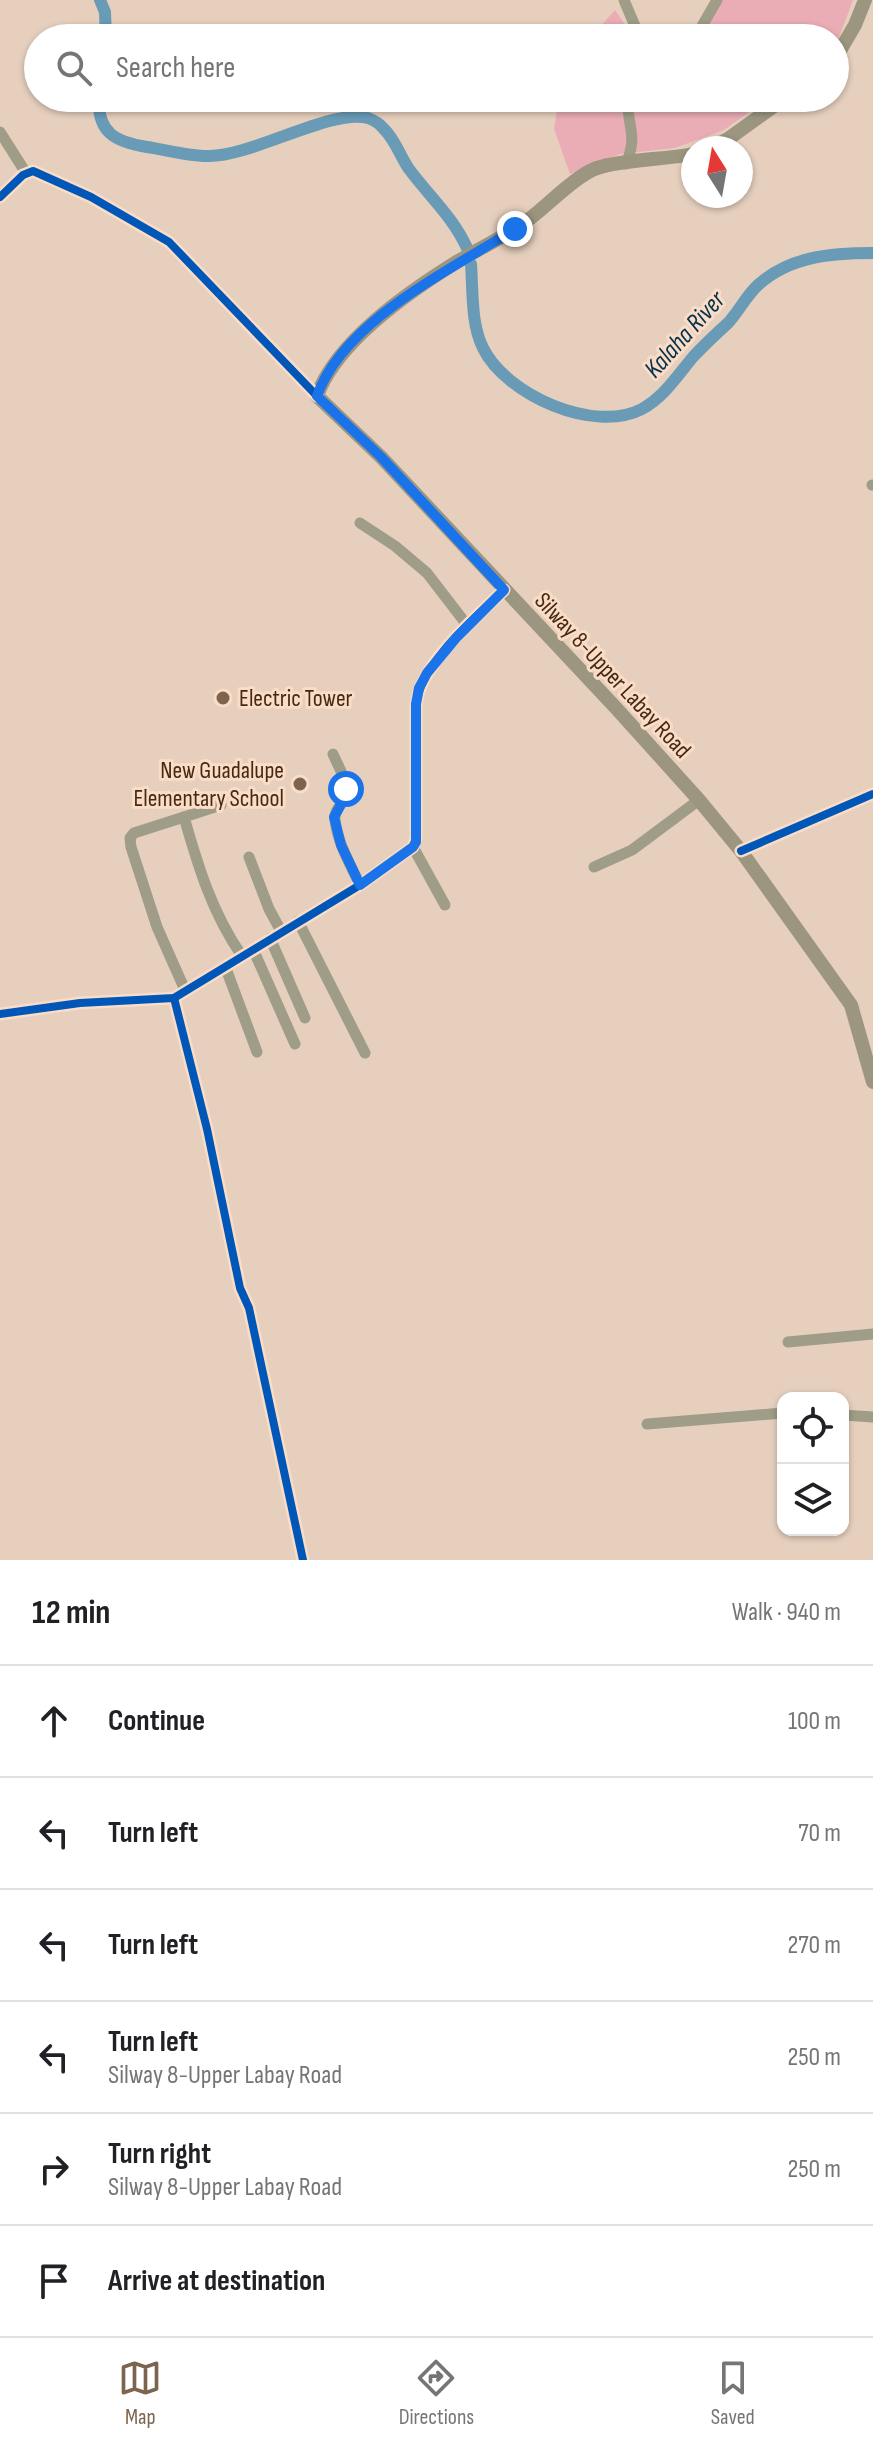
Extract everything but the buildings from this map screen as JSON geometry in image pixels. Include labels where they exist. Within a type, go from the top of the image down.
[{"type":"main road","points":[[849,35],[865,0]]},
{"type":"main road","points":[[732,136],[766,112]]},
{"type":"main road","points":[[317,396],[326,374],[343,351],[422,285],[515,229],[588,172],[607,166],[681,156]]},
{"type":"main road","name":"Silway 8-Upper Labay Road","points":[[317,396],[381,457],[699,800],[741,851],[851,1005],[873,1082]]},
{"type":"street","points":[[624,0],[634,24]]},
{"type":"street","points":[[703,24],[717,0]]},
{"type":"street","points":[[626,164],[634,136],[628,112]]},
{"type":"street","points":[[0,132],[26,173]]},
{"type":"street","points":[[0,197],[26,173],[38,172],[91,197],[169,242],[317,396]]},
{"type":"street","points":[[360,523],[395,546],[427,573],[467,625]]},
{"type":"street","points":[[0,1014],[80,1003],[174,998],[360,885],[413,847],[416,838],[416,704],[419,688],[427,673],[467,625],[504,590]]},
{"type":"street","points":[[333,754],[346,789],[335,819],[341,845],[360,885]]},
{"type":"street","points":[[741,851],[873,794]]},
{"type":"street","points":[[594,867],[632,850],[699,800]]},
{"type":"street","points":[[185,990],[157,927],[130,842],[136,831],[221,805]]},
{"type":"street","points":[[184,817],[206,889],[223,930],[242,956]]},
{"type":"street","points":[[413,847],[445,905]]},
{"type":"street","points":[[249,857],[281,931]]},
{"type":"street","points":[[298,921],[365,1053]]},
{"type":"street","points":[[270,938],[305,1018]]},
{"type":"street","points":[[253,949],[295,1044]]},
{"type":"street","points":[[225,966],[257,1052]]},
{"type":"street","points":[[174,998],[209,1137],[240,1288],[249,1308],[303,1560]]},
{"type":"street","points":[[788,1342],[873,1334]]},
{"type":"street","points":[[647,1424],[777,1413]]},
{"type":"street","points":[[849,1415],[873,1417]]},
{"type":"shaded area","points":[[720,0],[853,0],[844,24],[706,24]]},
{"type":"shaded area","points":[[615,10],[624,24],[602,24]]},
{"type":"shaded area","points":[[557,112],[749,112],[724,130],[708,136],[681,136],[681,146],[675,148],[620,154],[570,174],[554,129]]},
{"type":"waterway","name":"Kalaha River","points":[[100,0],[105,24]]},
{"type":"waterway","name":"Kalaha River","points":[[99,112],[105,128],[118,139],[200,156],[246,149],[334,120],[368,118],[387,132],[409,169],[448,216],[467,248]]},
{"type":"waterway","name":"Kalaha River","points":[[471,264],[476,329],[494,365],[531,395],[553,406],[600,417],[642,409],[657,398],[770,275],[812,258],[873,253]]},
{"type":"cycle path","points":[[0,197],[23,175],[33,171],[91,197],[169,242],[317,396]]},
{"type":"cycle path","points":[[0,1014],[80,1003],[174,998],[360,885],[413,847],[416,838],[416,704],[420,688],[451,642],[504,590]]},
{"type":"cycle path","points":[[741,851],[873,794]]},
{"type":"cycle path","points":[[174,998],[207,1129],[240,1288],[249,1308],[303,1560]]},
{"type":"place","name":"Electric Tower","points":[[223,698]]},
{"type":"place","name":"New Guadalupe Elementary School","points":[[300,784]]},
{"type":"route","points":[[346,789],[334,817],[341,845],[360,885],[416,842],[416,704],[422,681],[467,625],[504,590],[381,457],[317,396],[333,363],[364,332],[422,285],[515,229]]}]
